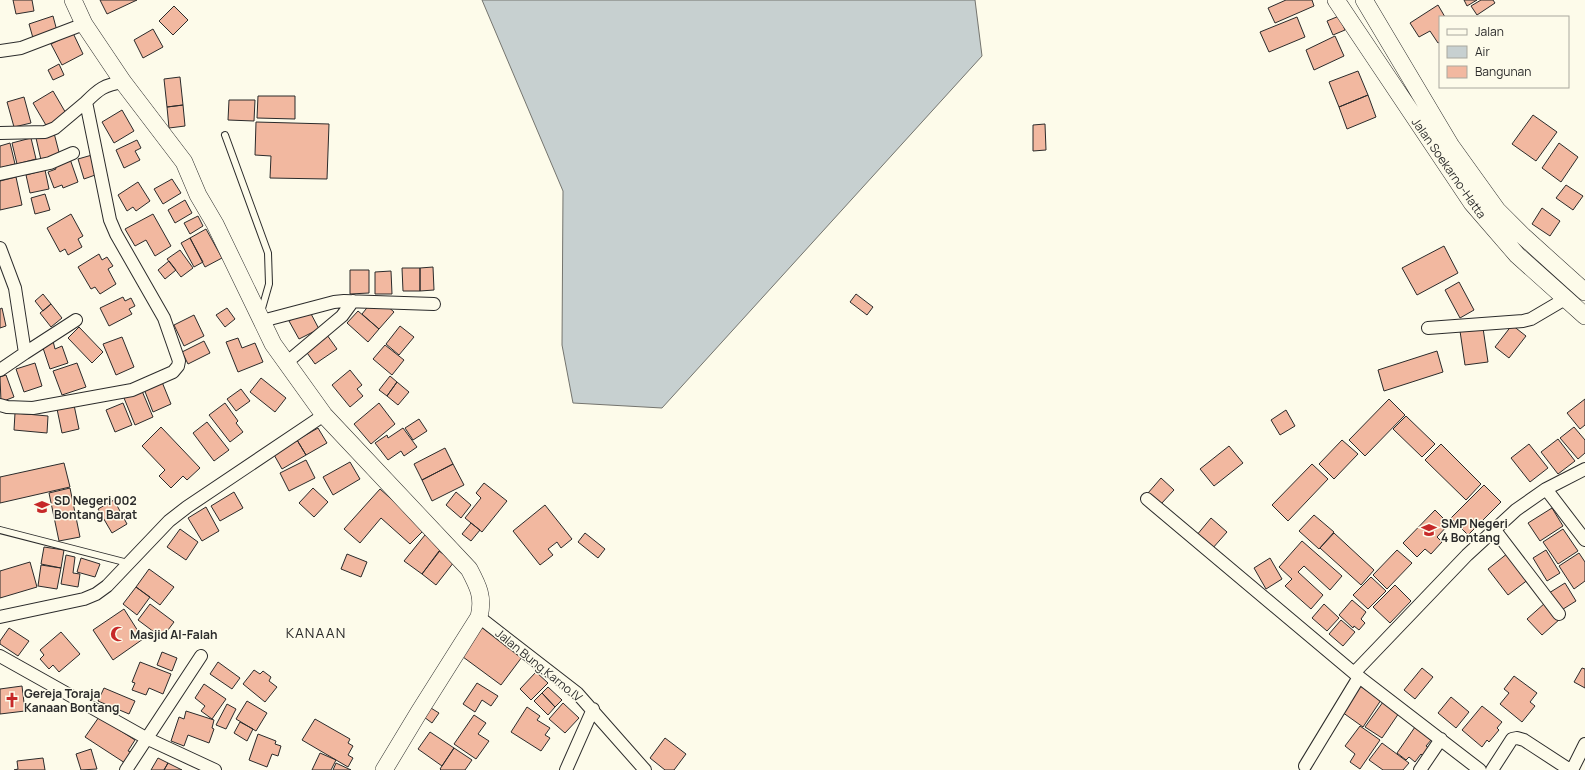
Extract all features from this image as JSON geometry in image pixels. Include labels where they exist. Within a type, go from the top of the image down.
[{"type":"street","points":[[73,0],[84,24],[123,82],[184,162],[198,195],[215,224],[274,344],[286,363],[324,415],[469,569],[480,595],[481,606],[479,617],[384,770]]},
{"type":"street","name":"Jalan Soekarno-Hatta","points":[[1336,0],[1463,177],[1522,236],[1585,292]]},
{"type":"street","name":"Jalan Soekarno-Hatta","points":[[1364,0],[1443,148]]},
{"type":"street","points":[[0,51],[21,48],[84,24]]},
{"type":"street","points":[[0,133],[45,132],[55,128],[86,102],[97,90],[109,84],[123,82]]},
{"type":"street","points":[[0,405],[7,408],[32,408],[132,390],[173,372],[178,366],[179,361],[164,318],[116,234],[110,220],[86,102]]},
{"type":"street","points":[[0,174],[50,163],[73,153]]},
{"type":"street","name":"Jalan Soekarno-Hatta","points":[[1463,177],[1472,203],[1497,233],[1517,255],[1585,316]]},
{"type":"street","points":[[0,248],[15,288],[25,353]]},
{"type":"street","points":[[1428,328],[1524,321],[1531,319],[1565,299]]},
{"type":"street","points":[[261,318],[334,302],[434,304]]},
{"type":"street","points":[[286,363],[342,316],[353,302]]},
{"type":"street","points":[[0,370],[76,320]]},
{"type":"street","points":[[0,617],[84,599],[96,594],[108,586],[169,521],[187,507],[324,415]]},
{"type":"street","points":[[1305,766],[1357,675],[1467,555],[1516,510],[1546,488],[1585,469]]},
{"type":"street","points":[[1546,488],[1585,540]]},
{"type":"street","points":[[1146,499],[1357,675],[1480,770]]},
{"type":"street","points":[[1494,529],[1559,614]]},
{"type":"street","name":"Jalan Bung Karno IV","points":[[479,617],[563,681],[593,709],[642,766]]},
{"type":"street","points":[[0,656],[146,738],[215,770]]},
{"type":"street","points":[[126,770],[201,656]]},
{"type":"street","points":[[566,770],[593,709]]},
{"type":"street","points":[[1492,770],[1512,738],[1524,740],[1571,770],[1585,744]]},
{"type":"street","points":[[1420,770],[1441,739]]},
{"type":"lane","points":[[225,135],[268,253],[269,284],[261,318]]},
{"type":"lane","points":[[0,530],[128,563]]},
{"type":"water","points":[[482,0],[975,0],[982,56],[662,408],[573,403],[562,345],[563,191]]},
{"type":"building","points":[[13,0],[32,0],[34,11],[16,14]]},
{"type":"building","points":[[100,0],[137,0],[107,14]]},
{"type":"building","points":[[1286,0],[1312,0],[1314,6],[1275,23],[1268,8]]},
{"type":"building","points":[[1464,0],[1477,0],[1467,6]]},
{"type":"building","points":[[1481,0],[1493,0],[1495,3],[1477,15],[1471,6]]},
{"type":"building","points":[[1438,5],[1444,16],[1439,16],[1438,43],[1430,31],[1419,37],[1410,23]]},
{"type":"building","points":[[174,6],[188,20],[173,35],[159,21]]},
{"type":"building","points":[[53,16],[57,31],[33,38],[29,24]]},
{"type":"building","points":[[1339,16],[1345,30],[1333,35],[1327,21]]},
{"type":"building","points":[[1297,17],[1305,37],[1269,52],[1260,32]]},
{"type":"building","points":[[153,29],[163,47],[143,58],[134,40]]},
{"type":"building","points":[[73,33],[83,54],[62,65],[51,44]]},
{"type":"building","points":[[1335,36],[1344,56],[1314,70],[1306,50]]},
{"type":"building","points":[[59,64],[64,75],[53,80],[48,70]]},
{"type":"building","points":[[1358,71],[1368,95],[1339,107],[1329,82]]},
{"type":"building","points":[[180,77],[183,105],[167,107],[164,79]]},
{"type":"building","points":[[53,91],[67,115],[47,127],[33,103]]},
{"type":"building","points":[[1368,95],[1376,117],[1347,129],[1339,107]]},
{"type":"building","points":[[258,96],[295,96],[295,119],[257,118]]},
{"type":"building","points":[[24,97],[31,123],[14,127],[7,102]]},
{"type":"building","points":[[229,100],[255,100],[254,121],[228,120]]},
{"type":"building","points":[[183,105],[185,126],[169,128],[167,107]]},
{"type":"building","points":[[122,110],[134,131],[114,143],[102,122]]},
{"type":"building","points":[[1533,115],[1557,132],[1536,161],[1512,144]]},
{"type":"building","points":[[256,122],[329,124],[327,179],[270,178],[271,156],[255,155]]},
{"type":"building","points":[[1045,124],[1046,150],[1033,151],[1033,125]]},
{"type":"building","points":[[54,133],[60,156],[41,160],[36,138]]},
{"type":"building","points":[[31,138],[36,159],[17,164],[12,143]]},
{"type":"building","points":[[137,140],[141,148],[135,151],[140,160],[124,168],[116,150]]},
{"type":"building","points":[[10,143],[15,164],[0,168],[0,146]]},
{"type":"building","points":[[1559,143],[1578,157],[1561,182],[1542,168]]},
{"type":"building","points":[[92,155],[98,174],[84,179],[78,159]]},
{"type":"building","points":[[70,159],[78,182],[63,188],[62,185],[54,188],[48,172],[56,169],[54,164]]},
{"type":"building","points":[[45,170],[49,189],[30,193],[26,175]]},
{"type":"building","points":[[16,177],[22,205],[0,210],[0,181]]},
{"type":"building","points":[[172,179],[181,193],[163,204],[154,189]]},
{"type":"building","points":[[138,182],[150,201],[136,211],[133,207],[127,211],[118,195]]},
{"type":"building","points":[[1566,185],[1583,196],[1573,210],[1556,198]]},
{"type":"building","points":[[45,194],[50,210],[35,214],[31,198]]},
{"type":"building","points":[[185,200],[192,213],[175,223],[168,210]]},
{"type":"building","points":[[1542,208],[1560,221],[1550,236],[1532,224]]},
{"type":"building","points":[[71,214],[83,236],[78,239],[82,247],[68,255],[65,249],[60,252],[47,228]]},
{"type":"building","points":[[153,214],[171,246],[155,256],[146,240],[135,246],[125,229]]},
{"type":"building","points":[[198,216],[203,226],[190,234],[184,223]]},
{"type":"building","points":[[206,229],[222,258],[205,267],[190,238]]},
{"type":"building","points":[[190,238],[203,262],[194,267],[181,243]]},
{"type":"building","points":[[1444,246],[1458,273],[1417,295],[1402,268]]},
{"type":"building","points":[[180,250],[193,268],[181,277],[167,259]]},
{"type":"building","points":[[99,254],[102,260],[107,257],[113,266],[108,269],[116,284],[100,294],[95,287],[91,289],[78,267]]},
{"type":"building","points":[[169,261],[176,270],[165,279],[158,270]]},
{"type":"building","points":[[433,267],[434,290],[420,291],[420,268]]},
{"type":"building","points":[[402,268],[420,268],[420,291],[403,291]]},
{"type":"building","points":[[350,270],[369,270],[369,293],[350,294]]},
{"type":"building","points":[[391,271],[392,294],[375,294],[375,272]]},
{"type":"building","points":[[1459,282],[1474,310],[1460,318],[1445,290]]},
{"type":"building","points":[[43,294],[51,304],[43,311],[35,301]]},
{"type":"building","points":[[856,294],[873,307],[867,315],[850,302]]},
{"type":"building","points":[[123,297],[125,301],[131,298],[135,306],[129,309],[132,314],[109,326],[100,308]]},
{"type":"building","points":[[51,304],[62,318],[51,327],[40,313]]},
{"type":"building","points":[[370,304],[385,304],[394,312],[379,329],[362,314]]},
{"type":"building","points":[[2,308],[6,326],[0,328],[0,309]]},
{"type":"building","points":[[227,308],[235,319],[225,327],[216,315]]},
{"type":"building","points":[[309,310],[319,329],[299,339],[289,321]]},
{"type":"building","points":[[358,311],[379,329],[368,342],[347,323]]},
{"type":"building","points":[[194,315],[204,336],[184,346],[174,325]]},
{"type":"building","points":[[1512,325],[1526,336],[1509,358],[1495,347]]},
{"type":"building","points":[[400,326],[414,337],[399,355],[386,344]]},
{"type":"building","points":[[79,327],[103,352],[92,363],[68,338]]},
{"type":"building","points":[[1483,328],[1488,362],[1465,365],[1460,331]]},
{"type":"building","points":[[327,335],[337,349],[315,364],[305,350]]},
{"type":"building","points":[[122,337],[134,367],[116,375],[103,344]]},
{"type":"building","points":[[238,338],[242,348],[255,343],[263,362],[238,372],[226,342]]},
{"type":"building","points":[[53,341],[55,349],[62,346],[68,363],[50,369],[42,345]]},
{"type":"building","points":[[204,341],[210,353],[188,364],[182,352]]},
{"type":"building","points":[[385,345],[404,360],[392,375],[373,359]]},
{"type":"building","points":[[1437,351],[1443,372],[1384,391],[1378,370]]},
{"type":"building","points":[[35,363],[42,386],[24,392],[16,369]]},
{"type":"building","points":[[77,363],[86,387],[62,395],[53,371]]},
{"type":"building","points":[[350,370],[362,385],[357,389],[363,396],[350,407],[332,385]]},
{"type":"building","points":[[6,375],[14,397],[1,402],[0,377]]},
{"type":"building","points":[[390,376],[397,382],[387,396],[379,390]]},
{"type":"building","points":[[261,378],[286,398],[275,412],[250,392]]},
{"type":"building","points":[[162,382],[171,404],[153,412],[144,389]]},
{"type":"building","points":[[397,382],[409,392],[398,405],[387,396]]},
{"type":"building","points":[[241,389],[250,401],[236,411],[227,399]]},
{"type":"building","points":[[142,391],[153,417],[135,425],[124,398]]},
{"type":"building","points":[[1389,399],[1405,415],[1365,456],[1349,440]]},
{"type":"building","points":[[1585,399],[1585,425],[1580,429],[1567,413]]},
{"type":"building","points":[[123,403],[132,425],[115,432],[106,410]]},
{"type":"building","points":[[225,403],[238,421],[236,423],[243,432],[230,442],[209,415]]},
{"type":"building","points":[[379,403],[395,424],[371,444],[354,424]]},
{"type":"building","points":[[74,405],[79,429],[62,433],[57,409]]},
{"type":"building","points":[[1286,410],[1295,426],[1280,435],[1271,420]]},
{"type":"building","points":[[15,413],[48,416],[47,433],[14,430]]},
{"type":"building","points":[[1406,416],[1435,444],[1422,457],[1393,429]]},
{"type":"building","points":[[419,419],[427,431],[413,440],[405,428]]},
{"type":"building","points":[[207,422],[229,450],[214,461],[193,433]]},
{"type":"building","points":[[161,427],[200,468],[187,480],[183,476],[171,488],[159,476],[165,470],[142,446]]},
{"type":"building","points":[[1574,427],[1585,440],[1585,453],[1578,459],[1560,438]]},
{"type":"building","points":[[318,428],[327,443],[306,455],[297,440]]},
{"type":"building","points":[[403,428],[417,447],[404,456],[401,451],[388,460],[375,443],[387,435],[388,438]]},
{"type":"building","points":[[1558,439],[1575,461],[1558,474],[1541,452]]},
{"type":"building","points":[[297,440],[306,455],[282,469],[273,453]]},
{"type":"building","points":[[1342,440],[1358,454],[1334,479],[1319,464]]},
{"type":"building","points":[[1441,444],[1481,484],[1466,500],[1425,460]]},
{"type":"building","points":[[1529,444],[1548,468],[1530,482],[1511,458]]},
{"type":"building","points":[[1229,446],[1243,463],[1214,486],[1200,469]]},
{"type":"building","points":[[445,448],[453,464],[422,480],[414,464]]},
{"type":"building","points":[[306,460],[315,478],[289,491],[280,473]]},
{"type":"building","points":[[350,462],[360,479],[333,495],[323,477]]},
{"type":"building","points":[[64,463],[70,487],[0,503],[0,477]]},
{"type":"building","points":[[453,464],[464,485],[432,501],[422,480]]},
{"type":"building","points":[[1312,464],[1328,479],[1288,521],[1272,505]]},
{"type":"building","points":[[1161,478],[1174,490],[1161,504],[1148,493]]},
{"type":"building","points":[[484,483],[507,501],[482,532],[465,518],[481,498],[476,493]]},
{"type":"building","points":[[1484,485],[1501,502],[1468,535],[1451,518]]},
{"type":"building","points":[[70,488],[80,537],[59,541],[49,493]]},
{"type":"building","points":[[313,488],[328,502],[314,517],[299,503]]},
{"type":"building","points":[[380,489],[425,529],[410,544],[381,518],[360,543],[344,529]]},
{"type":"building","points":[[234,492],[243,508],[220,521],[211,506]]},
{"type":"building","points":[[456,492],[471,505],[461,518],[446,505]]},
{"type":"building","points":[[114,500],[127,524],[112,533],[98,509]]},
{"type":"building","points":[[545,505],[572,539],[561,548],[557,542],[548,549],[553,555],[540,565],[513,531]]},
{"type":"building","points":[[206,507],[219,531],[202,541],[188,518]]},
{"type":"building","points":[[1552,508],[1563,526],[1540,541],[1528,523]]},
{"type":"building","name":"SMP Negeri 4 Bontang","points":[[1435,510],[1449,524],[1437,537],[1442,542],[1431,554],[1425,549],[1417,557],[1403,543]]},
{"type":"building","points":[[1314,515],[1334,532],[1319,549],[1299,531]]},
{"type":"building","points":[[1211,518],[1227,532],[1212,549],[1196,536]]},
{"type":"building","points":[[471,523],[480,530],[471,541],[462,534]]},
{"type":"building","points":[[180,529],[198,542],[186,560],[167,547]]},
{"type":"building","points":[[1563,529],[1578,551],[1558,564],[1543,542]]},
{"type":"building","points":[[585,533],[605,549],[598,558],[578,542]]},
{"type":"building","points":[[1334,533],[1374,570],[1361,585],[1320,548]]},
{"type":"building","points":[[425,535],[442,548],[422,574],[404,561]]},
{"type":"building","points":[[1302,541],[1342,576],[1330,590],[1304,566],[1298,572],[1323,595],[1311,609],[1285,586],[1292,579],[1279,567]]},
{"type":"building","points":[[44,547],[64,550],[61,568],[41,564]]},
{"type":"building","points":[[1397,550],[1412,563],[1387,589],[1373,575]]},
{"type":"building","points":[[1546,550],[1560,573],[1547,581],[1533,558]]},
{"type":"building","points":[[439,551],[454,562],[436,585],[422,574]]},
{"type":"building","points":[[1508,553],[1529,579],[1508,595],[1488,569]]},
{"type":"building","points":[[1579,553],[1585,562],[1585,581],[1574,589],[1559,566]]},
{"type":"building","points":[[347,554],[367,562],[361,577],[341,569]]},
{"type":"building","points":[[66,555],[75,557],[73,573],[80,574],[78,587],[61,584]]},
{"type":"building","points":[[81,558],[100,564],[95,577],[77,572]]},
{"type":"building","points":[[1270,558],[1282,579],[1266,589],[1254,568]]},
{"type":"building","points":[[30,562],[37,587],[0,598],[0,571]]},
{"type":"building","points":[[41,565],[61,568],[57,589],[38,586]]},
{"type":"building","points":[[149,569],[174,587],[160,605],[136,587]]},
{"type":"building","points":[[1371,577],[1386,591],[1368,609],[1353,595]]},
{"type":"building","points":[[1565,583],[1576,601],[1560,611],[1549,593]]},
{"type":"building","points":[[1395,585],[1411,601],[1390,623],[1373,607]]},
{"type":"building","points":[[136,587],[150,597],[137,615],[123,604]]},
{"type":"building","points":[[1352,600],[1366,612],[1361,619],[1365,623],[1359,630],[1354,626],[1353,628],[1339,615]]},
{"type":"building","points":[[1545,603],[1560,619],[1542,635],[1527,619]]},
{"type":"building","points":[[150,604],[174,622],[162,638],[138,620]]},
{"type":"building","points":[[1324,604],[1339,618],[1327,631],[1312,618]]},
{"type":"building","name":"Masjid Al-Falah","points":[[124,609],[143,639],[113,660],[93,630]]},
{"type":"building","points":[[1341,620],[1355,632],[1343,646],[1329,634]]},
{"type":"building","points":[[480,626],[522,657],[501,685],[459,654]]},
{"type":"building","points":[[9,628],[29,641],[18,656],[0,644],[0,641]]},
{"type":"building","points":[[61,632],[80,654],[59,672],[53,665],[49,669],[40,659],[44,655],[40,650]]},
{"type":"building","points":[[162,652],[177,658],[172,671],[157,665]]},
{"type":"building","points":[[140,662],[171,674],[163,694],[149,688],[146,695],[132,690],[135,683],[132,682]]},
{"type":"building","points":[[218,662],[240,678],[232,689],[210,674]]},
{"type":"building","points":[[1422,668],[1433,677],[1415,699],[1404,690]]},
{"type":"building","points":[[1582,668],[1585,669],[1585,688],[1574,682]]},
{"type":"building","points":[[254,670],[260,674],[263,671],[271,677],[269,681],[277,687],[265,702],[243,684]]},
{"type":"building","points":[[536,672],[548,683],[531,700],[520,689]]},
{"type":"building","points":[[1514,676],[1537,693],[1530,702],[1535,706],[1522,722],[1500,704],[1509,693],[1504,689]]},
{"type":"building","points":[[477,683],[498,696],[491,706],[482,700],[475,712],[463,704]]},
{"type":"building","points":[[204,684],[226,699],[212,719],[201,711],[205,706],[195,698]]},
{"type":"building","name":"Gereja Toraja Kanaan Bontang","points":[[22,686],[25,711],[0,714],[0,689]]},
{"type":"building","points":[[1360,686],[1381,700],[1363,727],[1342,712]]},
{"type":"building","points":[[548,687],[562,700],[555,707],[542,693]]},
{"type":"building","points":[[104,688],[135,701],[129,714],[98,701]]},
{"type":"building","points":[[542,693],[555,707],[548,715],[534,701]]},
{"type":"building","points":[[1451,697],[1469,712],[1456,728],[1438,713]]},
{"type":"building","points":[[247,701],[267,713],[256,731],[236,719]]},
{"type":"building","points":[[1383,702],[1399,713],[1382,738],[1365,727]]},
{"type":"building","points":[[563,703],[579,718],[565,733],[549,719]]},
{"type":"building","points":[[227,704],[236,709],[226,729],[216,725]]},
{"type":"building","points":[[426,705],[439,713],[432,723],[420,714]]},
{"type":"building","points":[[1482,706],[1502,722],[1497,728],[1499,730],[1489,742],[1487,740],[1482,747],[1462,730]]},
{"type":"building","points":[[527,707],[540,716],[537,720],[550,728],[545,735],[550,738],[541,751],[511,732]]},
{"type":"building","points":[[186,711],[214,720],[212,728],[214,729],[209,743],[188,735],[184,746],[171,741],[179,717],[184,719]]},
{"type":"building","points":[[474,715],[486,723],[478,734],[489,741],[476,759],[454,744]]},
{"type":"building","points":[[99,717],[135,740],[128,751],[132,752],[125,763],[85,737]]},
{"type":"building","points":[[315,719],[350,739],[348,743],[353,746],[348,755],[353,758],[348,767],[302,740]]},
{"type":"building","points":[[240,722],[253,729],[247,741],[234,733]]},
{"type":"building","points":[[1360,726],[1380,740],[1360,769],[1350,762],[1355,754],[1345,746]]},
{"type":"building","points":[[1415,727],[1432,739],[1426,746],[1429,748],[1423,756],[1421,754],[1415,762],[1409,757],[1406,760],[1397,753]]},
{"type":"building","points":[[430,732],[454,748],[442,766],[418,749]]},
{"type":"building","points":[[258,734],[276,741],[275,744],[281,746],[278,756],[272,754],[267,767],[249,760]]},
{"type":"building","points":[[665,738],[686,754],[674,770],[665,770],[650,758]]},
{"type":"building","points":[[1382,743],[1409,763],[1403,770],[1383,770],[1369,760]]},
{"type":"building","points":[[454,748],[472,760],[465,770],[441,770],[440,769]]},
{"type":"building","points":[[91,749],[97,769],[81,770],[76,754]]},
{"type":"building","points":[[320,753],[336,760],[331,770],[312,770]]},
{"type":"building","points":[[43,758],[45,770],[14,770],[18,769],[17,761]]},
{"type":"building","points":[[158,758],[168,763],[164,770],[151,770]]},
{"type":"building","points":[[168,763],[182,770],[164,770]]},
{"type":"building","points":[[336,763],[351,770],[333,770]]},
{"type":"place","name":"SD Negeri 002 Bontang Barat","points":[[42,507]]},
{"type":"place","name":"SMP Negeri 4 Bontang","points":[[1429,530]]},
{"type":"place","name":"Masjid Al-Falah","points":[[118,634]]},
{"type":"place","name":"Gereja Toraja Kanaan Bontang","points":[[12,700]]},
{"type":"district","name":"KANAAN","points":[[316,632]]}]
